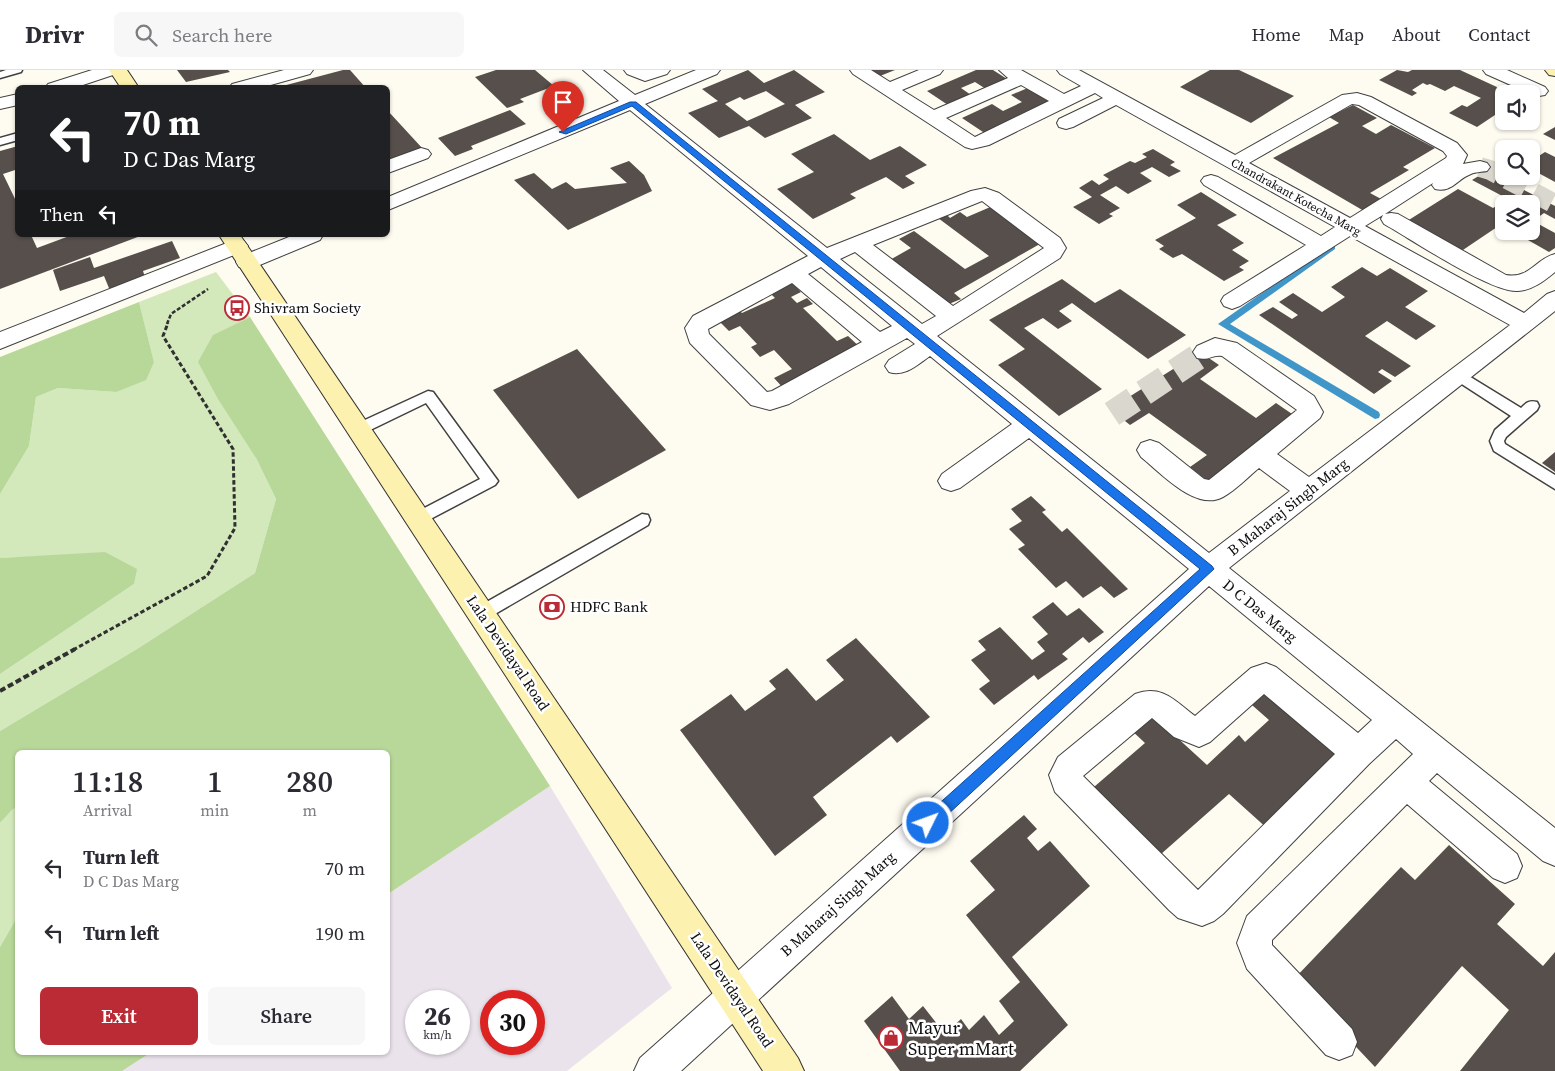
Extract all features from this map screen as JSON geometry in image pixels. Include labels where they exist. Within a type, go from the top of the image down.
[{"type":"street","points":[[63,85],[110,70]]},
{"type":"street","points":[[118,70],[128,85]]},
{"type":"street","points":[[249,85],[304,70]]},
{"type":"street","name":"D C Das Marg","points":[[592,70],[1555,849]]},
{"type":"street","points":[[633,70],[645,76],[661,70]]},
{"type":"street","points":[[390,203],[711,70]]},
{"type":"street","points":[[859,70],[968,142],[978,143],[1064,102],[1106,95]]},
{"type":"street","points":[[884,86],[912,70]]},
{"type":"street","points":[[884,86],[934,70]]},
{"type":"street","name":"Chandrakant Kotecha Marg","points":[[1066,70],[1167,135],[1235,163],[1526,324]]},
{"type":"street","points":[[1492,70],[1519,85]]},
{"type":"street","points":[[932,118],[1015,74],[1064,102]]},
{"type":"street","points":[[1540,91],[1555,82]]},
{"type":"street","points":[[1066,123],[1106,95]]},
{"type":"street","points":[[1235,163],[1348,98],[1357,98],[1365,101],[1450,147],[1457,155],[1455,161],[1359,232]]},
{"type":"street","points":[[0,104],[15,100]]},
{"type":"street","points":[[390,165],[420,154]]},
{"type":"street","points":[[1232,301],[1322,245],[1391,220],[1466,169],[1480,167]]},
{"type":"street","points":[[1211,181],[1322,245]]},
{"type":"street","points":[[897,366],[921,335],[1053,253],[1055,248],[1052,243],[992,197],[985,194],[978,195],[824,257],[701,322],[696,328],[698,337],[760,398],[770,401],[780,398],[879,344],[921,335]]},
{"type":"street","points":[[1391,220],[1500,281],[1512,285],[1525,284],[1555,261]]},
{"type":"street","points":[[0,340],[238,248],[301,237]]},
{"type":"street","points":[[856,244],[951,316]]},
{"type":"street","name":"Lala Devidayal Road","points":[[238,248],[785,1071]]},
{"type":"street","points":[[794,273],[879,344]]},
{"type":"street","name":"B Maharaj Singh Marg","points":[[653,1071],[1208,569],[1526,324],[1555,299]]},
{"type":"street","points":[[1150,450],[1195,486],[1208,491],[1214,490],[1312,412],[1310,408],[1229,349],[1215,346],[1205,352]]},
{"type":"street","points":[[952,481],[1031,424]]},
{"type":"street","points":[[1259,454],[1309,491]]},
{"type":"street","points":[[1358,753],[1271,679],[1266,677],[1261,678],[1199,732],[1191,732],[1184,728],[1154,702],[1146,704],[1069,768],[1065,775],[1066,781],[1180,898],[1190,906],[1202,909],[1358,753],[1395,720]]},
{"type":"street","points":[[1339,1042],[1259,957],[1254,948],[1254,938],[1260,928],[1436,753]]},
{"type":"street","points":[[1406,782],[1505,866]]},
{"type":"lane","points":[[0,75],[16,70]]},
{"type":"lane","points":[[0,142],[15,137]]},
{"type":"lane","points":[[1459,375],[1527,410],[1500,434],[1497,441],[1499,447],[1555,483]]},
{"type":"lane","points":[[359,429],[428,396],[490,481],[419,519]]},
{"type":"lane","points":[[482,613],[642,520]]},
{"type":"path","points":[[0,691],[207,576],[235,528],[233,449],[163,336],[171,314],[238,248]]},
{"type":"shaded area","points":[[550,786],[672,988],[567,1071],[122,1071],[147,1055],[390,1055],[390,893]]},
{"type":"green space","points":[[216,272],[250,317],[214,335],[256,458],[276,499],[255,573],[137,649],[0,731],[0,674],[134,584],[52,556],[0,558],[0,494],[29,446],[36,397],[58,388],[116,392],[154,362],[139,302]]},
{"type":"green space","points":[[139,302],[154,362],[146,380],[116,392],[58,388],[36,397],[29,446],[0,494],[0,357]]},
{"type":"green space","points":[[250,317],[550,786],[390,893],[390,750],[15,750],[15,808],[0,823],[0,731],[137,649],[255,573],[276,499],[256,458],[218,399],[198,362],[213,335]]},
{"type":"green space","points":[[105,552],[137,569],[134,584],[0,674],[0,558]]},
{"type":"green space","points":[[15,808],[15,921],[0,947],[0,823]]},
{"type":"green space","points":[[15,921],[15,1055],[147,1055],[122,1071],[0,1071],[0,947]]},
{"type":"building","points":[[177,70],[228,70],[230,72],[186,82]]},
{"type":"building","points":[[343,70],[350,70],[363,85],[286,85]]},
{"type":"building","points":[[496,70],[535,70],[554,86],[520,99],[524,102],[507,108],[475,77]]},
{"type":"building","points":[[748,70],[764,83],[794,70],[825,92],[795,105],[812,118],[765,138],[749,126],[719,138],[688,113],[718,101],[702,89]],"holes":[[[766,91],[785,104],[747,121],[725,104],[740,97],[744,100]]]},
{"type":"building","points":[[872,70],[895,70],[880,76]]},
{"type":"building","points":[[976,70],[993,70],[1007,79],[986,89],[975,82],[961,88],[971,95],[948,105],[927,91]]},
{"type":"building","points":[[1210,70],[1239,70],[1294,96],[1251,123],[1180,87]]},
{"type":"building","points":[[1397,70],[1408,72],[1412,70],[1460,70],[1495,86],[1495,115],[1477,127],[1449,113],[1462,105],[1467,107],[1481,98],[1454,86],[1445,91],[1423,83],[1412,90],[1417,93],[1412,96],[1379,80]]},
{"type":"building","points":[[1030,87],[1054,101],[986,134],[962,118],[992,104],[1003,111],[1022,102],[1011,95]]},
{"type":"building","points":[[1353,105],[1377,118],[1362,126],[1376,134],[1391,125],[1435,148],[1403,167],[1409,170],[1370,193],[1383,200],[1364,211],[1273,158],[1339,123],[1329,117]]},
{"type":"building","points":[[510,110],[526,124],[471,146],[473,149],[455,156],[438,138]]},
{"type":"building","points":[[390,113],[423,149],[390,161]]},
{"type":"building","points":[[1555,127],[1555,140],[1543,134]]},
{"type":"building","points":[[834,134],[870,160],[900,146],[927,165],[905,176],[915,183],[903,189],[886,177],[850,194],[856,198],[813,219],[777,189],[814,172],[791,154]]},
{"type":"building","points":[[15,147],[15,170],[3,174],[15,199],[15,237],[32,237],[37,248],[67,237],[138,237],[0,289],[0,151]]},
{"type":"building","points":[[1153,149],[1175,162],[1170,165],[1181,171],[1169,177],[1152,167],[1140,173],[1152,181],[1128,194],[1116,186],[1100,195],[1120,208],[1109,214],[1113,216],[1099,224],[1073,207],[1092,197],[1079,188],[1092,180],[1099,185],[1109,179],[1103,175],[1130,161],[1135,163],[1147,157],[1142,154]]},
{"type":"building","points":[[1545,152],[1555,157],[1555,182],[1540,174],[1540,155]]},
{"type":"building","points":[[629,161],[644,175],[652,191],[568,230],[514,180],[534,173],[552,189],[566,182],[575,189],[627,183],[610,168]]},
{"type":"building","points":[[1487,171],[1495,175],[1495,185],[1514,185],[1534,195],[1500,195],[1472,180]]},
{"type":"building","points":[[1458,189],[1493,208],[1495,207],[1495,228],[1457,254],[1404,223]]},
{"type":"building","points":[[1201,192],[1237,215],[1217,225],[1244,243],[1232,250],[1249,261],[1239,267],[1244,270],[1224,281],[1182,254],[1173,258],[1159,249],[1164,246],[1155,240],[1196,218],[1177,205]]},
{"type":"building","points":[[1540,198],[1555,206],[1555,219],[1544,213],[1540,216]]},
{"type":"building","points":[[995,205],[1045,241],[954,293],[961,299],[944,306],[888,261],[911,248],[899,239],[914,231],[965,269],[989,256],[938,218],[946,214],[950,218],[960,212],[967,217]]},
{"type":"building","points":[[1540,225],[1555,233],[1555,248],[1549,252],[1528,240],[1540,240]]},
{"type":"building","points":[[172,241],[180,258],[143,271],[146,280],[111,293],[104,276],[60,291],[53,270],[90,257],[94,268]]},
{"type":"building","points":[[1362,267],[1377,276],[1390,268],[1428,291],[1405,307],[1436,326],[1416,340],[1387,321],[1365,336],[1411,366],[1395,377],[1382,369],[1378,372],[1392,381],[1374,394],[1259,315],[1273,307],[1292,319],[1298,315],[1279,302],[1293,293],[1322,312],[1345,297],[1331,287]]},
{"type":"building","points":[[1062,279],[1095,303],[1120,289],[1186,335],[1148,359],[1072,303],[1059,311],[1072,321],[1058,329],[1043,318],[1024,328],[1102,389],[1059,416],[998,365],[1025,349],[989,320]]},
{"type":"building","points":[[791,282],[801,292],[791,297],[797,303],[807,298],[813,304],[803,308],[837,341],[848,336],[863,350],[785,390],[774,378],[792,369],[774,350],[760,357],[751,347],[757,344],[740,326],[729,331],[718,320],[739,310],[742,313],[775,298],[769,292]]},
{"type":"building","points":[[577,349],[666,450],[578,499],[493,390]]},
{"type":"building","points":[[1200,352],[1219,365],[1200,379],[1256,418],[1276,403],[1295,416],[1210,483],[1190,467],[1207,455],[1149,413],[1130,425],[1110,409]]},
{"type":"building","points":[[1555,452],[1555,472],[1542,463]]},
{"type":"building","points":[[1031,496],[1046,510],[1042,512],[1062,532],[1067,528],[1128,589],[1114,598],[1101,586],[1083,598],[1066,581],[1056,588],[1018,549],[1025,545],[1009,529],[1022,521],[1011,509]]},
{"type":"building","points":[[1053,602],[1067,616],[1079,608],[1104,632],[1089,643],[1083,637],[1062,654],[1068,659],[1038,680],[1034,675],[994,705],[979,689],[990,681],[971,660],[986,650],[978,641],[1000,627],[1032,660],[1045,651],[1037,642],[1048,634],[1032,617]]},
{"type":"building","points":[[856,638],[930,717],[897,743],[891,736],[813,797],[827,815],[775,856],[680,730],[731,694],[745,711],[776,689],[769,681],[787,668],[816,701],[844,680],[826,660]]},
{"type":"building","points":[[1263,681],[1347,754],[1269,830],[1229,794],[1152,862],[1087,793],[1145,743],[1129,728],[1148,711],[1207,765],[1239,735],[1245,742],[1269,720],[1244,698]]},
{"type":"building","points":[[1024,815],[1037,829],[1027,838],[1038,851],[1050,841],[1090,886],[1012,957],[1068,1025],[1020,1071],[900,1071],[864,1021],[892,996],[909,1019],[923,1006],[945,1034],[961,1019],[969,1030],[984,1015],[999,1035],[1014,1021],[999,1001],[1020,982],[966,915],[995,890],[970,861]]},
{"type":"building","points":[[1449,845],[1515,904],[1497,924],[1543,966],[1555,952],[1555,1071],[1460,1071],[1509,1010],[1462,966],[1375,1067],[1293,980],[1401,867],[1415,880]]},
{"type":"waterway","points":[[1332,247],[1223,324],[1375,415]]},
{"type":"tunnel","points":[[1480,167],[1490,170],[1555,204]]},
{"type":"tunnel","points":[[1112,414],[1205,352]]},
{"type":"place","name":"Shivram Society","points":[[237,308]]},
{"type":"place","name":"HDFC Bank","points":[[552,607]]},
{"type":"place","name":"Mayur Super mMart","points":[[891,1038]]},
{"type":"route","points":[[563,132],[633,103],[1208,569],[928,823]]}]
